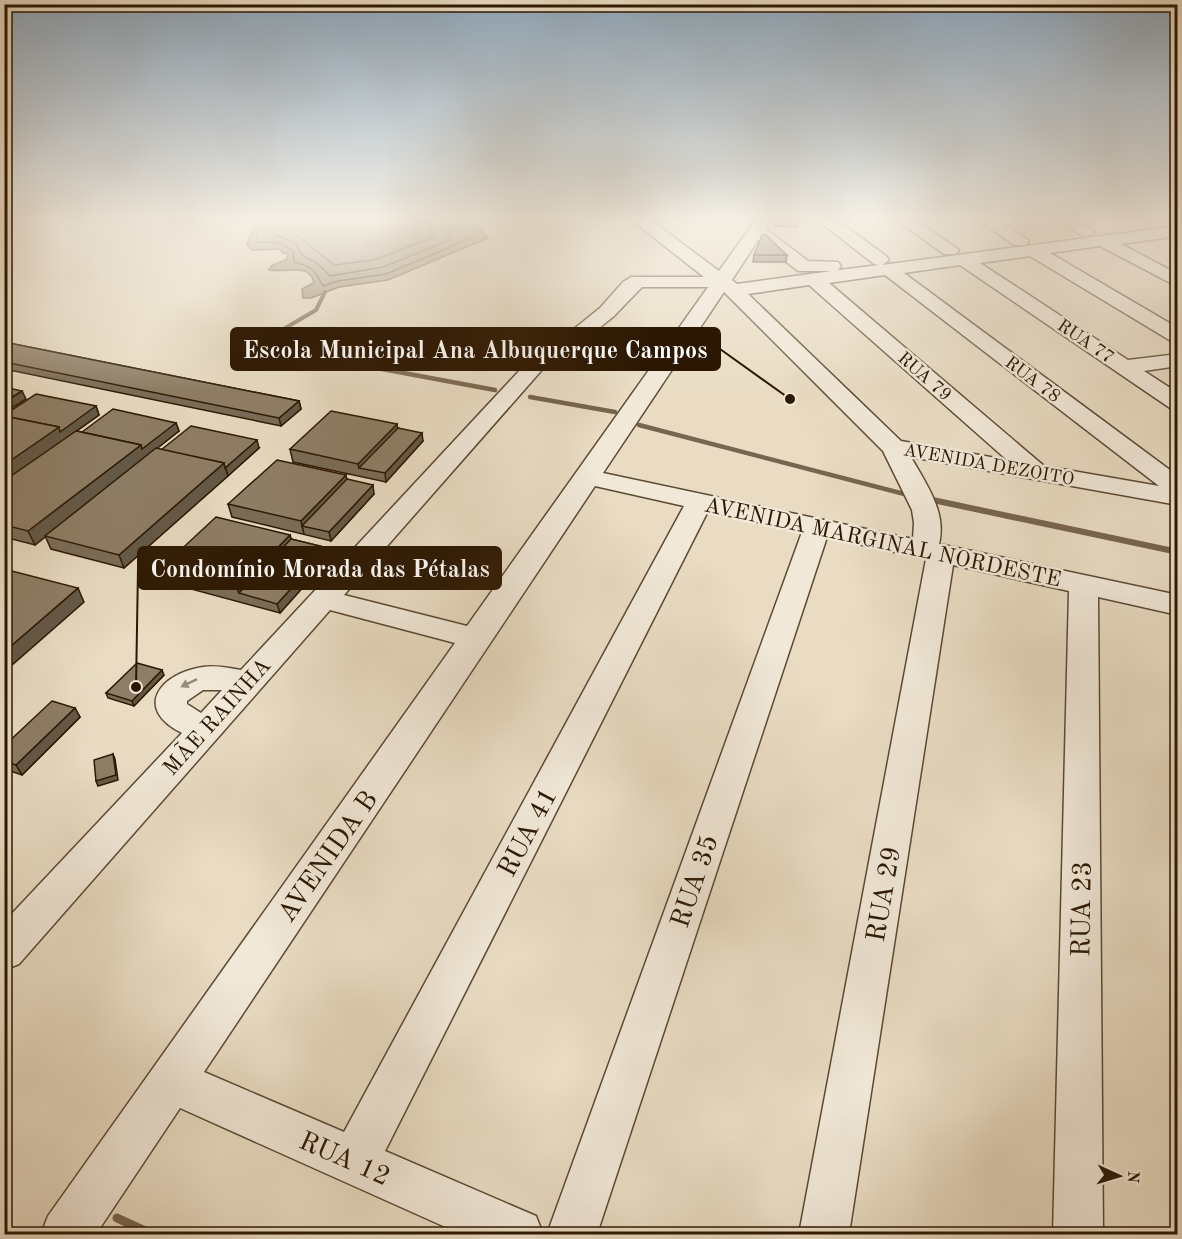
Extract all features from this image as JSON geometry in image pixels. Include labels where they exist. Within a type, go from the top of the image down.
[{"type":"street","name":"AVENIDA DEZOITO","points":[[715,276],[870,428],[893,447],[1178,497]]},
{"type":"street","name":"AVENIDA B","points":[[66,1234],[707,303],[729,276]]},
{"type":"street","points":[[667,284],[813,279],[829,276]]},
{"type":"street","name":"RUA 78","points":[[899,276],[1178,488]]},
{"type":"street","name":"RUA 77","points":[[988,276],[1178,403]]},
{"type":"street","points":[[1076,276],[1178,337]]},
{"type":"street","name":"RUA 79","points":[[813,279],[1036,472]]},
{"type":"street","name":"MÃE RAINHA","points":[[4,951],[540,360],[576,337],[607,312],[630,286],[638,281],[667,284]]},
{"type":"street","points":[[667,284],[707,303]]},
{"type":"street","points":[[1125,367],[1178,360]]},
{"type":"street","points":[[893,447],[918,491],[931,541]]},
{"type":"street","name":"AVENIDA MARGINAL NORDESTE","points":[[588,477],[817,527],[931,541],[1084,584],[1178,605]]},
{"type":"street","name":"RUA 41","points":[[354,1162],[700,501]]},
{"type":"street","name":"RUA 35","points":[[572,1234],[817,527]]},
{"type":"street","name":"RUA 29","points":[[824,1234],[931,541]]},
{"type":"street","name":"RUA 23","points":[[1078,1234],[1084,584]]},
{"type":"street","points":[[324,599],[477,639]]},
{"type":"street","points":[[204,729],[176,714],[172,709],[172,698],[175,693],[188,683],[203,678],[246,682]]},
{"type":"street","name":"RUA 12","points":[[172,1081],[518,1234]]},
{"type":"water","points":[[311,276],[398,276],[388,280],[339,287],[311,298],[303,298],[302,289],[314,283]]},
{"type":"building","points":[[4,342],[299,401],[279,418],[4,362]]},
{"type":"building","points":[[4,387],[22,391],[4,402]]},
{"type":"building","points":[[36,394],[96,406],[60,432],[59,427],[4,416]]},
{"type":"building","points":[[113,409],[176,423],[142,449],[141,445],[82,432]]},
{"type":"building","points":[[331,411],[397,424],[358,464],[290,449]]},
{"type":"building","points":[[4,416],[59,427],[4,465]]},
{"type":"building","points":[[191,426],[257,440],[225,468],[224,463],[161,450]]},
{"type":"building","points":[[398,428],[422,433],[385,473],[359,468]]},
{"type":"building","points":[[76,431],[141,445],[28,531],[4,525],[4,481]]},
{"type":"building","points":[[156,448],[224,463],[119,555],[45,536]]},
{"type":"building","points":[[277,460],[346,475],[301,521],[228,504]]},
{"type":"building","points":[[347,479],[373,485],[329,532],[302,526]]},
{"type":"building","points":[[216,517],[290,535],[237,589],[160,569]]},
{"type":"building","points":[[291,539],[328,548],[277,604],[239,593]]},
{"type":"building","points":[[4,569],[78,588],[4,652]]},
{"type":"building","points":[[137,663],[162,670],[132,701],[106,693]]},
{"type":"building","points":[[52,701],[75,708],[16,765],[4,761],[4,746]]},
{"type":"building","points":[[113,754],[116,775],[96,781],[94,760]]},
{"type":"waterway","points":[[280,342],[282,330],[316,310],[325,292]]},
{"type":"waterway","points":[[280,341],[279,345],[323,358],[495,390]]},
{"type":"waterway","points":[[530,397],[615,412]]},
{"type":"waterway","points":[[639,425],[912,496],[909,495]]},
{"type":"waterway","points":[[928,499],[1178,552]]},
{"type":"waterway","points":[[117,1218],[152,1234]]},
{"type":"place","name":"Escola Municipal Ana Albuquerque Campos","points":[[790,399]]},
{"type":"place","name":"Condomínio Morada das Pétalas","points":[[136,687]]}]
